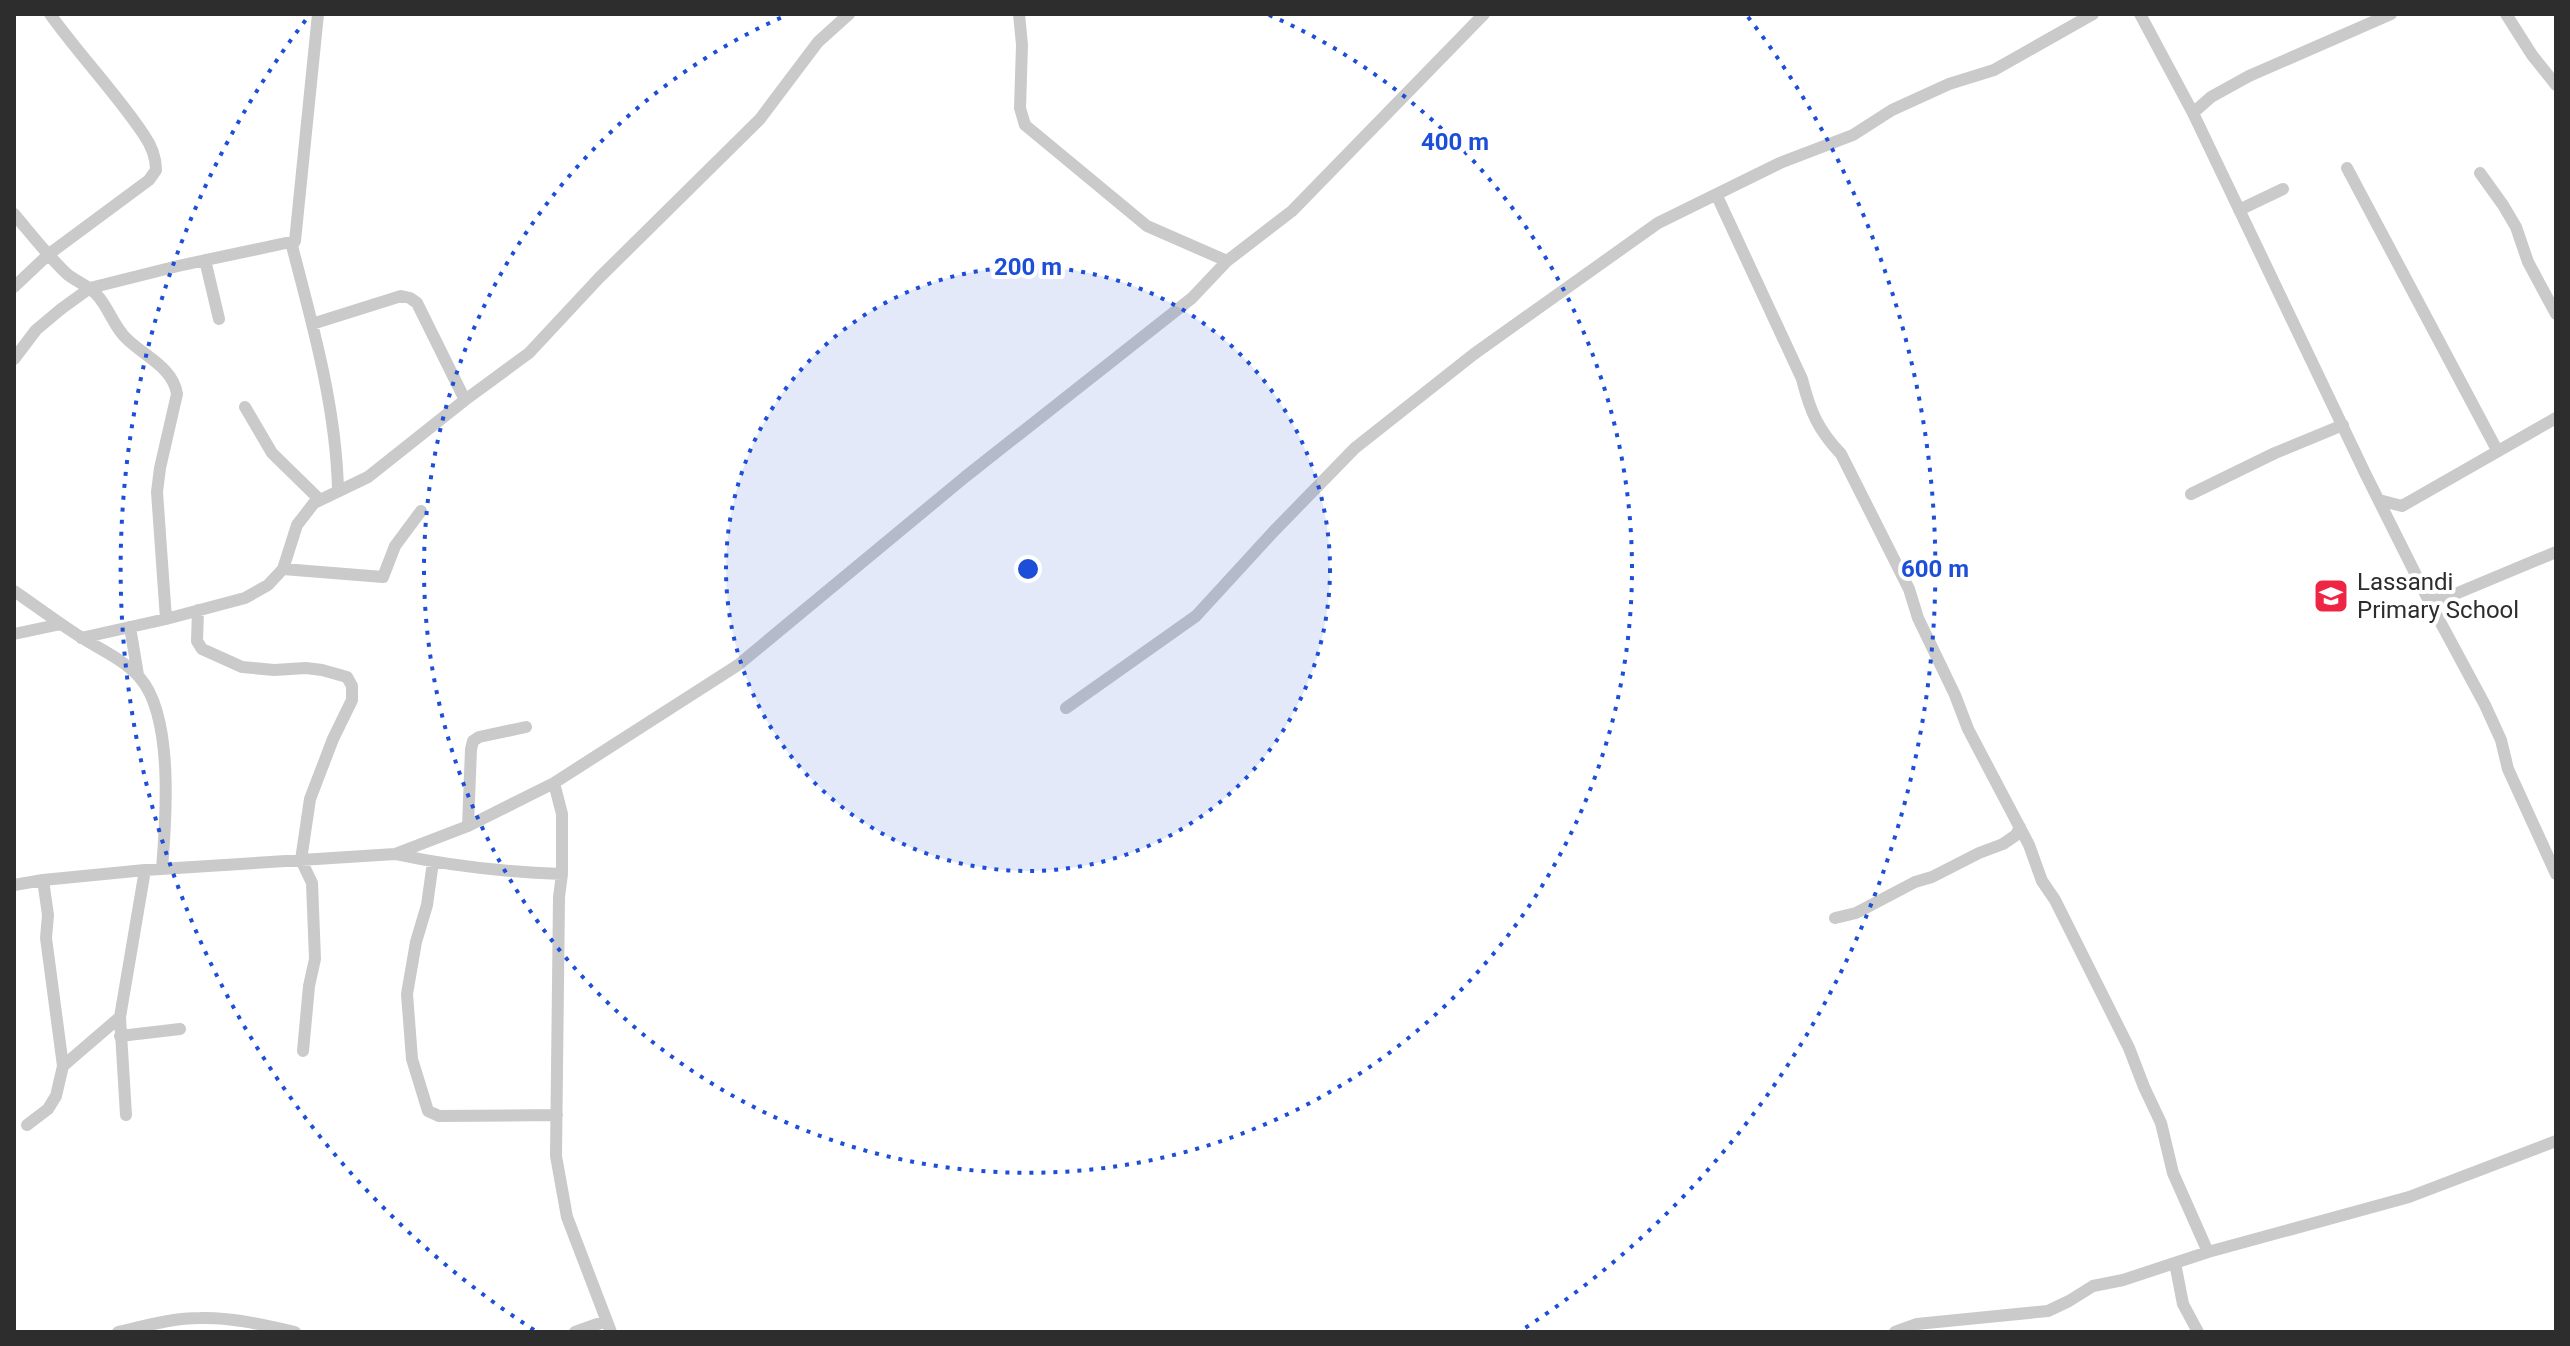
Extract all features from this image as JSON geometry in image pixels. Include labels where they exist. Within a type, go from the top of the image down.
[{"type":"street","points":[[14,287],[49,254],[149,180],[156,170],[145,137],[50,14]]},
{"type":"street","points":[[318,14],[295,241],[292,246],[312,324],[337,448],[338,490]]},
{"type":"street","points":[[81,638],[245,598],[268,585],[283,569],[297,525],[314,503],[368,477],[529,353],[599,278],[760,119],[818,42],[849,14]]},
{"type":"street","points":[[1019,14],[1022,45],[1020,108],[1025,125],[1147,226],[1227,261]]},
{"type":"street","points":[[395,854],[468,826],[554,783],[738,665],[965,477],[1192,298],[1227,261],[1292,211],[1484,14]]},
{"type":"street","points":[[1066,708],[1196,616],[1355,448],[1474,354],[1658,223],[1780,163],[1853,135],[1906,103],[1949,84],[1994,70],[2093,14]]},
{"type":"street","points":[[2140,14],[2193,113],[2396,535],[2485,705],[2501,740],[2508,769],[2556,874]]},
{"type":"street","points":[[2193,113],[2211,97],[2249,76],[2391,14]]},
{"type":"street","points":[[2506,14],[2556,85]]},
{"type":"street","points":[[2347,168],[2497,450]]},
{"type":"street","points":[[2480,173],[2516,227],[2528,262],[2556,314]]},
{"type":"street","points":[[2239,210],[2283,189]]},
{"type":"street","points":[[1717,196],[1802,379],[1809,410],[1827,439],[1841,454],[1909,589],[1918,618],[1968,729],[2020,827],[2042,881],[2061,910],[2129,1048],[2161,1123],[2173,1173],[2208,1252]]},
{"type":"street","points":[[14,214],[66,273],[101,298],[125,338],[157,363],[176,385],[177,394],[157,492],[166,619]]},
{"type":"street","points":[[14,359],[36,330],[90,288],[295,241]]},
{"type":"street","points":[[205,260],[219,319]]},
{"type":"street","points":[[312,324],[401,296],[410,298],[417,303],[465,400]]},
{"type":"street","points":[[245,407],[272,453],[320,500]]},
{"type":"street","points":[[2379,500],[2402,506],[2556,418]]},
{"type":"street","points":[[2191,494],[2275,453],[2343,425]]},
{"type":"street","points":[[2396,535],[2402,506]]},
{"type":"street","points":[[283,569],[383,577],[395,546],[421,511]]},
{"type":"street","points":[[2429,601],[2448,597],[2556,552]]},
{"type":"street","points":[[14,591],[138,675],[150,691],[158,714],[167,798],[162,869]]},
{"type":"street","points":[[198,610],[197,641],[202,649],[242,667],[322,670],[347,677],[352,686],[352,700],[310,799],[301,860],[312,883],[315,959],[309,986],[303,1051]]},
{"type":"street","points":[[14,634],[61,624]]},
{"type":"street","points":[[130,627],[138,675]]},
{"type":"street","points":[[468,826],[473,741],[526,727]]},
{"type":"street","points":[[554,783],[562,814],[556,1156],[567,1217],[609,1327],[575,1332]]},
{"type":"street","points":[[1835,918],[1856,913],[1915,882],[2003,844],[2016,835],[2020,827]]},
{"type":"street","points":[[14,876],[20,884],[145,870],[395,854],[518,873],[562,874]]},
{"type":"street","points":[[433,862],[427,905],[416,942],[407,994],[412,1059],[428,1111],[439,1116],[557,1115]]},
{"type":"street","points":[[126,1115],[120,1017],[145,870]]},
{"type":"street","points":[[27,1125],[48,1109],[56,1096],[63,1066],[46,938],[48,915],[43,880]]},
{"type":"street","points":[[63,1066],[120,1017]]},
{"type":"street","points":[[120,1036],[180,1029]]},
{"type":"street","points":[[1895,1332],[1917,1324],[2048,1311],[2093,1286],[2409,1197],[2556,1141]]},
{"type":"street","points":[[2175,1263],[2183,1304],[2198,1332]]},
{"type":"street","points":[[118,1332],[201,1317],[246,1321],[295,1332]]},
{"type":"place","name":"Lassandi Primary School","points":[[2331,596]]}]
